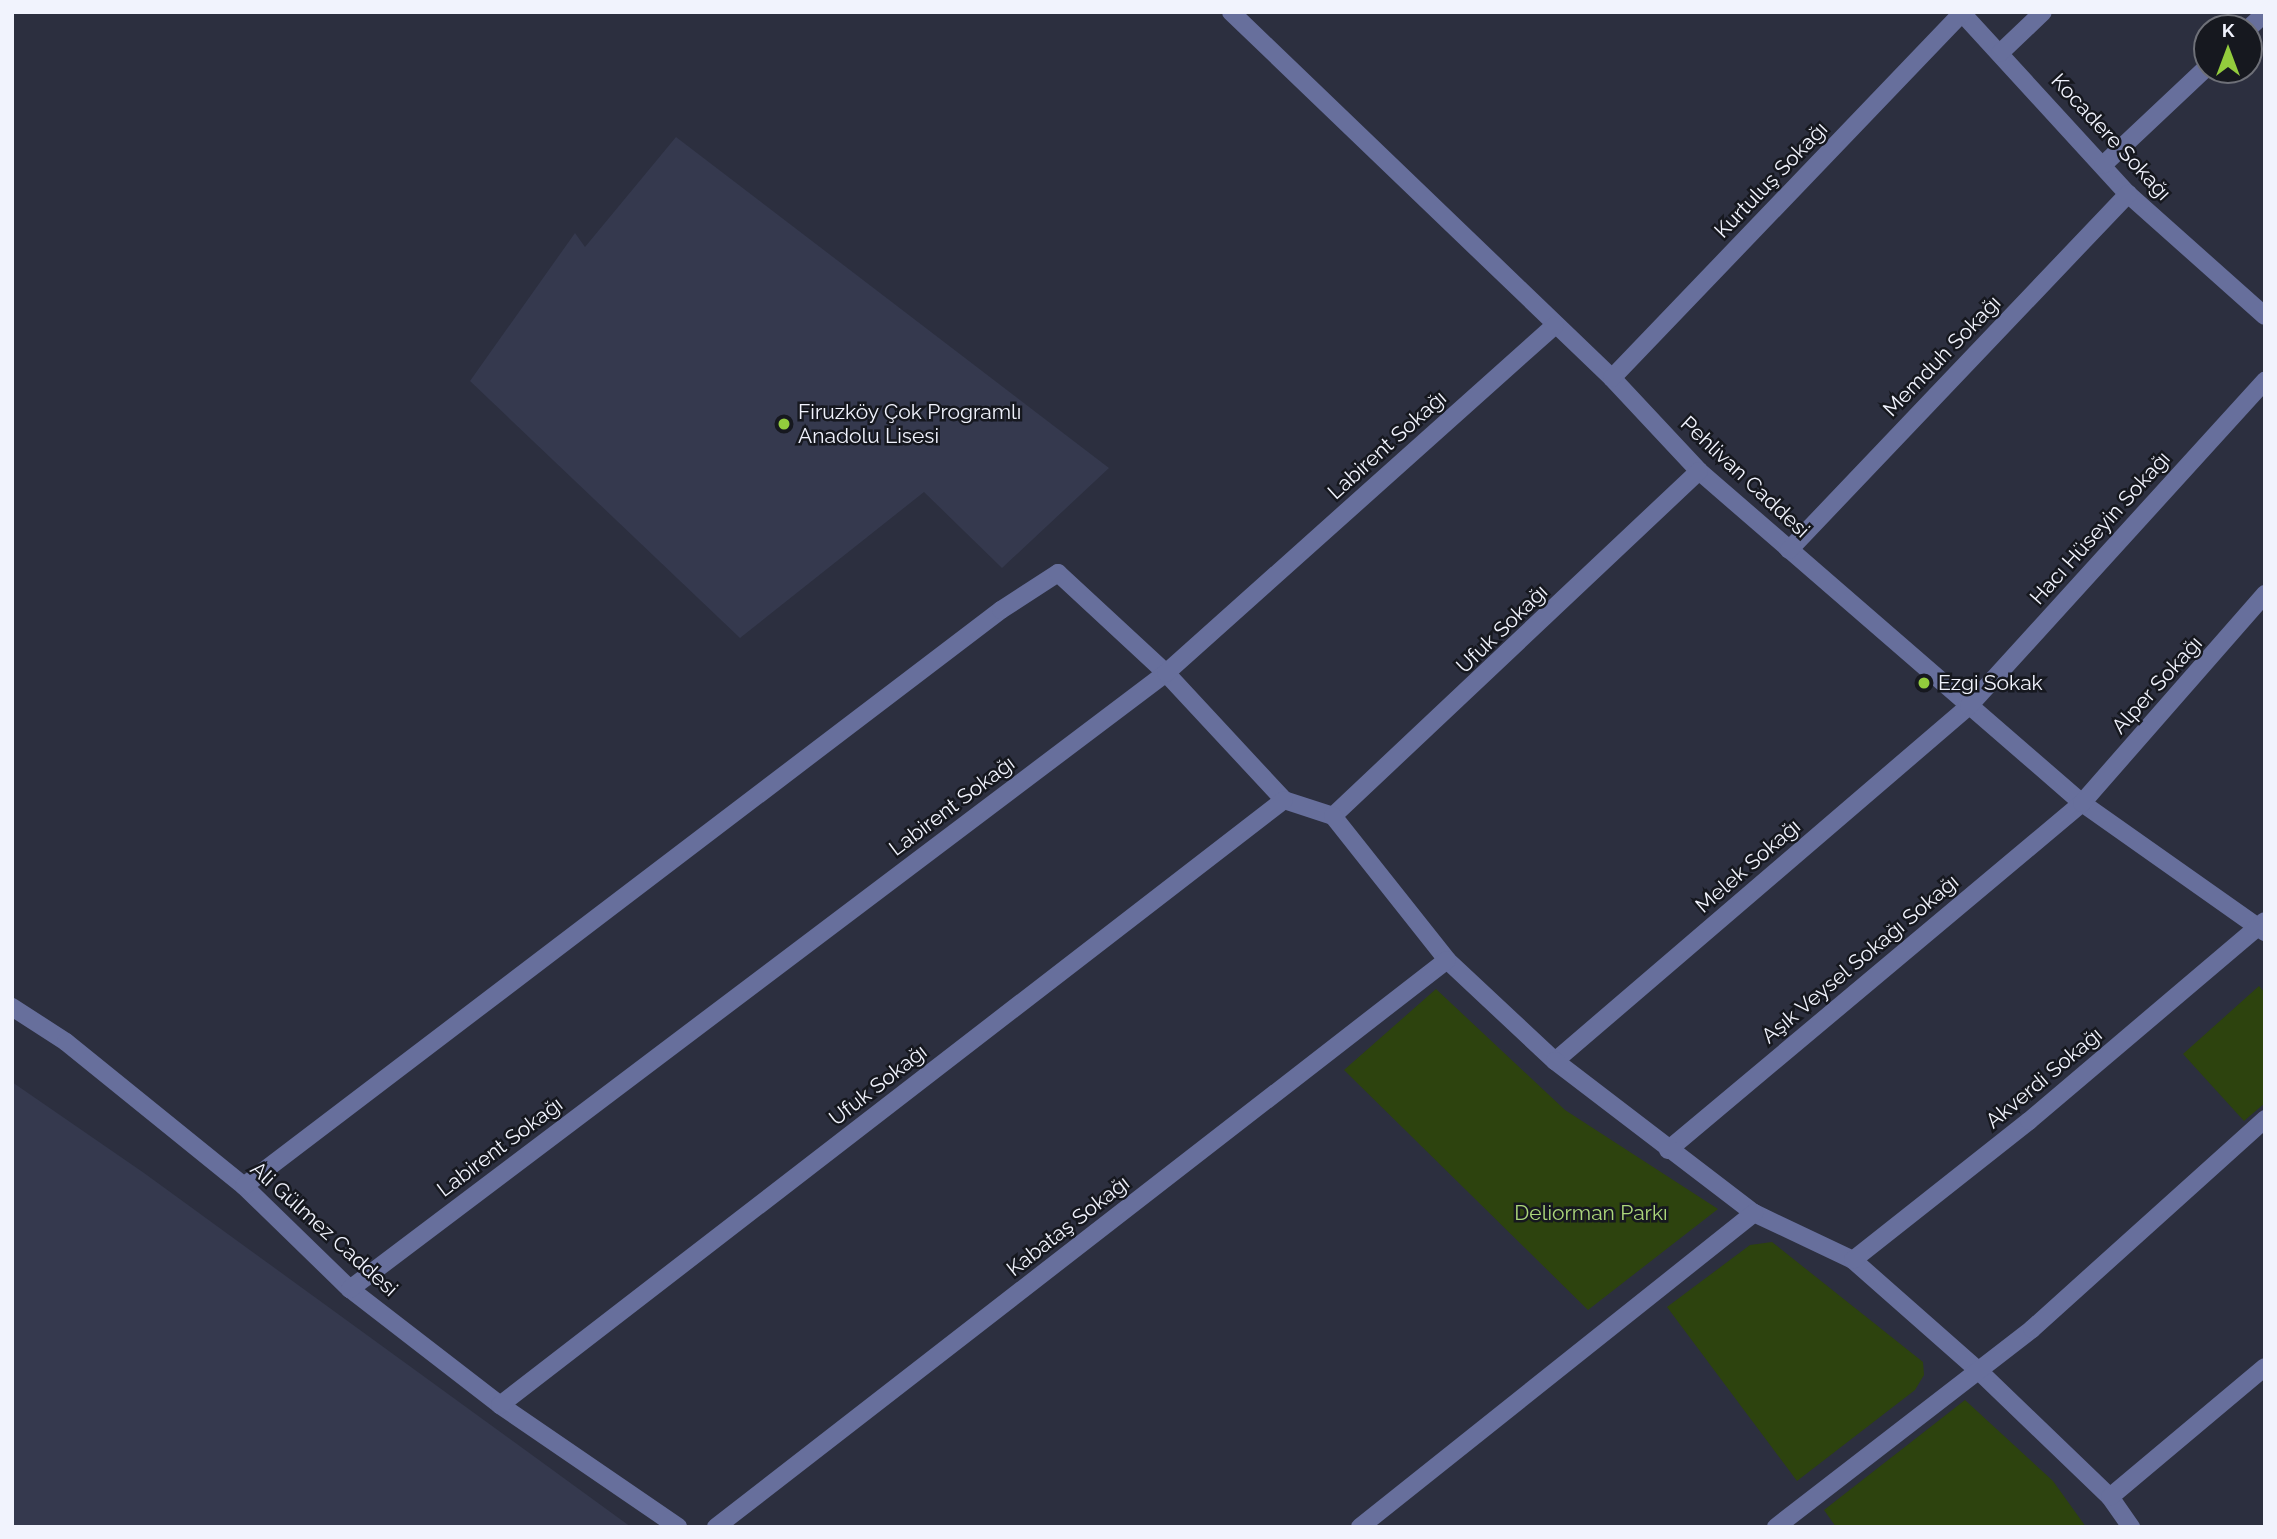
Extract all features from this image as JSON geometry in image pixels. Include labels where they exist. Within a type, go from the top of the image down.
[{"type":"street","name":"Pehlivan Caddesi","points":[[1231,12],[1554,326],[1612,378],[1699,471],[2081,803],[2263,926]]},
{"type":"street","points":[[2000,53],[2043,12]]},
{"type":"street","name":"Kocadere Sokağı","points":[[1962,13],[2128,194],[2265,316]]},
{"type":"street","name":"Kurtuluş Sokağı","points":[[1612,378],[1962,13]]},
{"type":"street","points":[[2103,165],[2193,80]]},
{"type":"street","name":"Memduh Sokağı","points":[[1789,550],[2128,194]]},
{"type":"street","name":"Labirent Sokağı","points":[[350,1289],[1166,673],[1554,326]]},
{"type":"street","name":"Hacı Hüseyin Sokağı","points":[[1969,706],[2265,381]]},
{"type":"street","name":"Ufuk Sokağı","points":[[1333,816],[1699,471]]},
{"type":"street","points":[[244,1186],[1001,610],[1058,573],[1166,673],[1284,800],[1333,816],[1447,960],[1555,1061],[1668,1150],[1754,1213],[1853,1260],[1980,1371],[2110,1497],[2131,1527]]},
{"type":"street","name":"Alper Sokağı","points":[[2081,803],[2265,594]]},
{"type":"street","name":"Melek Sokağı","points":[[1555,1061],[1969,706]]},
{"type":"street","name":"Ufuk Sokağı","points":[[500,1405],[1284,800]]},
{"type":"street","name":"Aşık Veysel Sokağı Sokağı","points":[[1668,1150],[2081,803]]},
{"type":"street","name":"Akverdi Sokağı","points":[[1853,1260],[2263,926]]},
{"type":"street","name":"Kabataş Sokağı","points":[[716,1527],[1447,960]]},
{"type":"street","name":"Ali Gülmez Caddesi","points":[[12,1007],[66,1042],[244,1186],[350,1289],[500,1405],[678,1527]]},
{"type":"street","points":[[1787,1523],[1980,1371],[2265,1119]]},
{"type":"street","points":[[1360,1527],[1754,1213]]},
{"type":"street","points":[[2110,1497],[2265,1367]]},
{"type":"shaded area","name":"Firuzköy Çok Programlı Anadolu Lisesi","points":[[676,137],[1109,468],[1002,568],[924,492],[740,638],[470,381],[575,233],[585,247]]},
{"type":"shaded area","points":[[12,1082],[144,1173],[631,1527],[12,1527]]},
{"type":"green space","points":[[2259,986],[2265,993],[2265,1103],[2244,1121],[2183,1054]]},
{"type":"green space","name":"Deliorman Parkı","points":[[1436,989],[1565,1110],[1718,1209],[1588,1310],[1344,1070]]},
{"type":"green space","points":[[1772,1242],[1923,1362],[1924,1375],[1915,1390],[1797,1481],[1667,1307],[1750,1245]]},
{"type":"green space","points":[[1965,1400],[2053,1481],[2086,1527],[1836,1527],[1824,1510]]},
{"type":"place","name":"Firuzköy Çok Programlı Anadolu Lisesi","points":[[784,424]]},
{"type":"place","name":"Ezgi Sokak","points":[[1924,683]]}]
